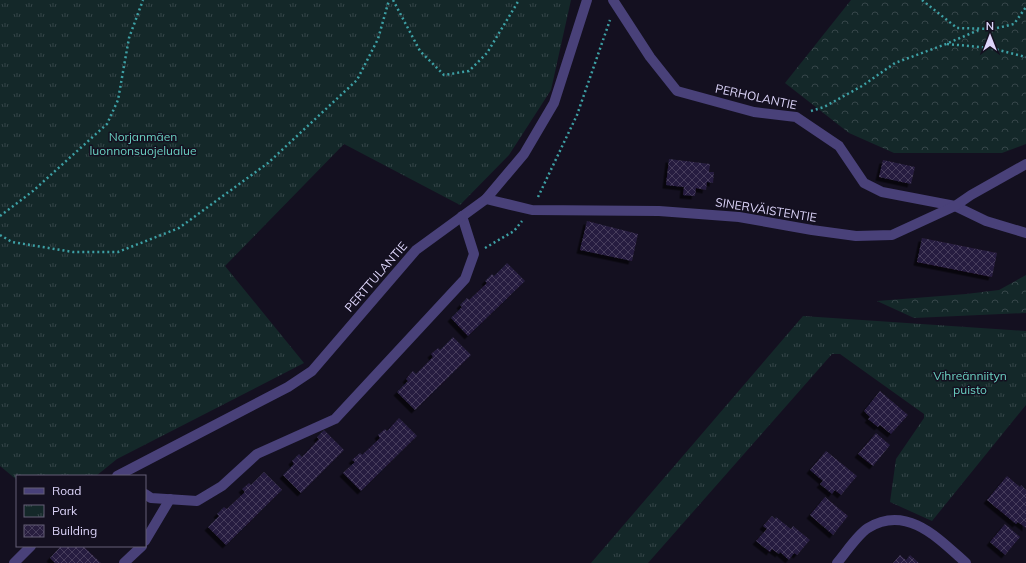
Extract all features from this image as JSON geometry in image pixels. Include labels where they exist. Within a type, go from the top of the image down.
[{"type":"street","name":"PERTTULANTIE","points":[[119,475],[288,387],[312,371],[416,250],[486,199],[524,154],[554,102],[587,0]]},
{"type":"street","name":"PERHOLANTIE","points":[[614,2],[650,57],[677,91],[754,112],[796,117],[838,146],[864,183],[882,192],[955,206],[986,221],[1026,234]]},
{"type":"street","name":"SINERVÄISTENTIE","points":[[486,199],[532,210],[659,211],[739,216],[812,230],[856,236],[892,235],[955,206],[971,195],[1026,164]]},
{"type":"street","points":[[146,495],[152,498],[197,501],[222,486],[257,454],[334,419],[465,279],[474,254],[462,216]]},
{"type":"street","points":[[146,539],[170,499]]},
{"type":"street","points":[[837,563],[866,529],[885,520],[909,522],[930,531],[966,563]]},
{"type":"street","points":[[18,562],[30,547]]},
{"type":"street","points":[[124,563],[141,547]]},
{"type":"path","points":[[0,216],[33,191],[107,124],[118,100],[129,38],[144,0]]},
{"type":"path","points":[[0,235],[12,242],[73,252],[118,252],[180,228],[268,163],[357,80],[378,39],[390,0]]},
{"type":"path","points":[[393,0],[420,51],[444,75],[469,71],[483,58],[519,0]]},
{"type":"path","points":[[922,0],[957,28],[993,29],[1014,24],[1026,7]]},
{"type":"path","points":[[474,254],[514,231],[532,210],[577,115],[614,2]]},
{"type":"path","points":[[796,117],[824,107],[862,86],[895,63],[981,29]]},
{"type":"path","points":[[946,44],[991,48],[1026,57]]},
{"type":"green space","name":"Norjanmäen luonnonsuojelualue","points":[[0,0],[571,0],[551,90],[509,155],[460,205],[344,144],[225,266],[304,363],[117,459],[97,475],[16,475],[16,479],[0,466]]},
{"type":"green space","points":[[851,0],[1026,0],[1026,144],[1002,153],[894,153],[849,133],[785,83]]},
{"type":"green space","points":[[1026,275],[1026,313],[914,318],[877,301],[999,290]]},
{"type":"green space","name":"Vihreänniityn puisto","points":[[803,316],[1026,331],[1026,405],[932,521],[890,502],[896,459],[924,418],[924,414],[840,354],[832,354],[648,563],[591,563]]},
{"type":"building","points":[[669,159],[710,164],[709,172],[714,172],[713,183],[707,182],[706,190],[696,188],[695,196],[683,195],[684,187],[666,185]]},
{"type":"building","points":[[883,160],[915,167],[911,184],[879,177]]},
{"type":"building","points":[[587,221],[638,234],[632,261],[580,250]]},
{"type":"building","points":[[922,238],[997,253],[992,277],[917,262]]},
{"type":"building","points":[[507,263],[525,281],[468,336],[451,318],[462,307],[460,305],[467,298],[469,300],[487,283],[485,281],[492,274],[494,276]]},
{"type":"building","points":[[453,337],[471,355],[415,410],[397,392],[408,381],[406,379],[413,371],[416,374],[433,357],[431,354],[438,348],[440,350]]},
{"type":"building","points":[[880,391],[908,415],[891,434],[880,425],[878,427],[868,419],[870,417],[864,411]]},
{"type":"building","points":[[399,418],[417,436],[361,491],[343,473],[355,462],[352,460],[360,453],[362,455],[380,438],[378,435],[385,429],[387,431]]},
{"type":"building","points":[[324,430],[344,450],[301,493],[283,475],[294,464],[292,461],[299,454],[302,457],[319,439],[317,437]]},
{"type":"building","points":[[876,433],[890,445],[873,466],[858,454]]},
{"type":"building","points":[[826,451],[857,476],[841,495],[835,490],[832,494],[820,484],[823,481],[810,470]]},
{"type":"building","points":[[264,472],[282,490],[226,545],[208,527],[219,516],[217,514],[224,507],[227,509],[245,492],[242,489],[249,483],[251,485]]},
{"type":"building","points":[[1007,476],[1026,490],[1026,528],[1018,522],[1016,524],[987,500]]},
{"type":"building","points":[[825,497],[848,516],[833,535],[810,515]]},
{"type":"building","points":[[772,516],[775,519],[776,517],[791,529],[793,526],[810,540],[797,555],[794,553],[789,560],[780,552],[779,554],[772,549],[770,552],[756,541],[767,529],[763,526]]},
{"type":"building","points":[[1005,524],[1020,537],[1005,555],[990,542]]},
{"type":"building","points":[[60,547],[84,547],[101,563],[55,563],[50,558]]},
{"type":"building","points":[[900,555],[906,560],[910,555],[919,563],[893,563]]}]
